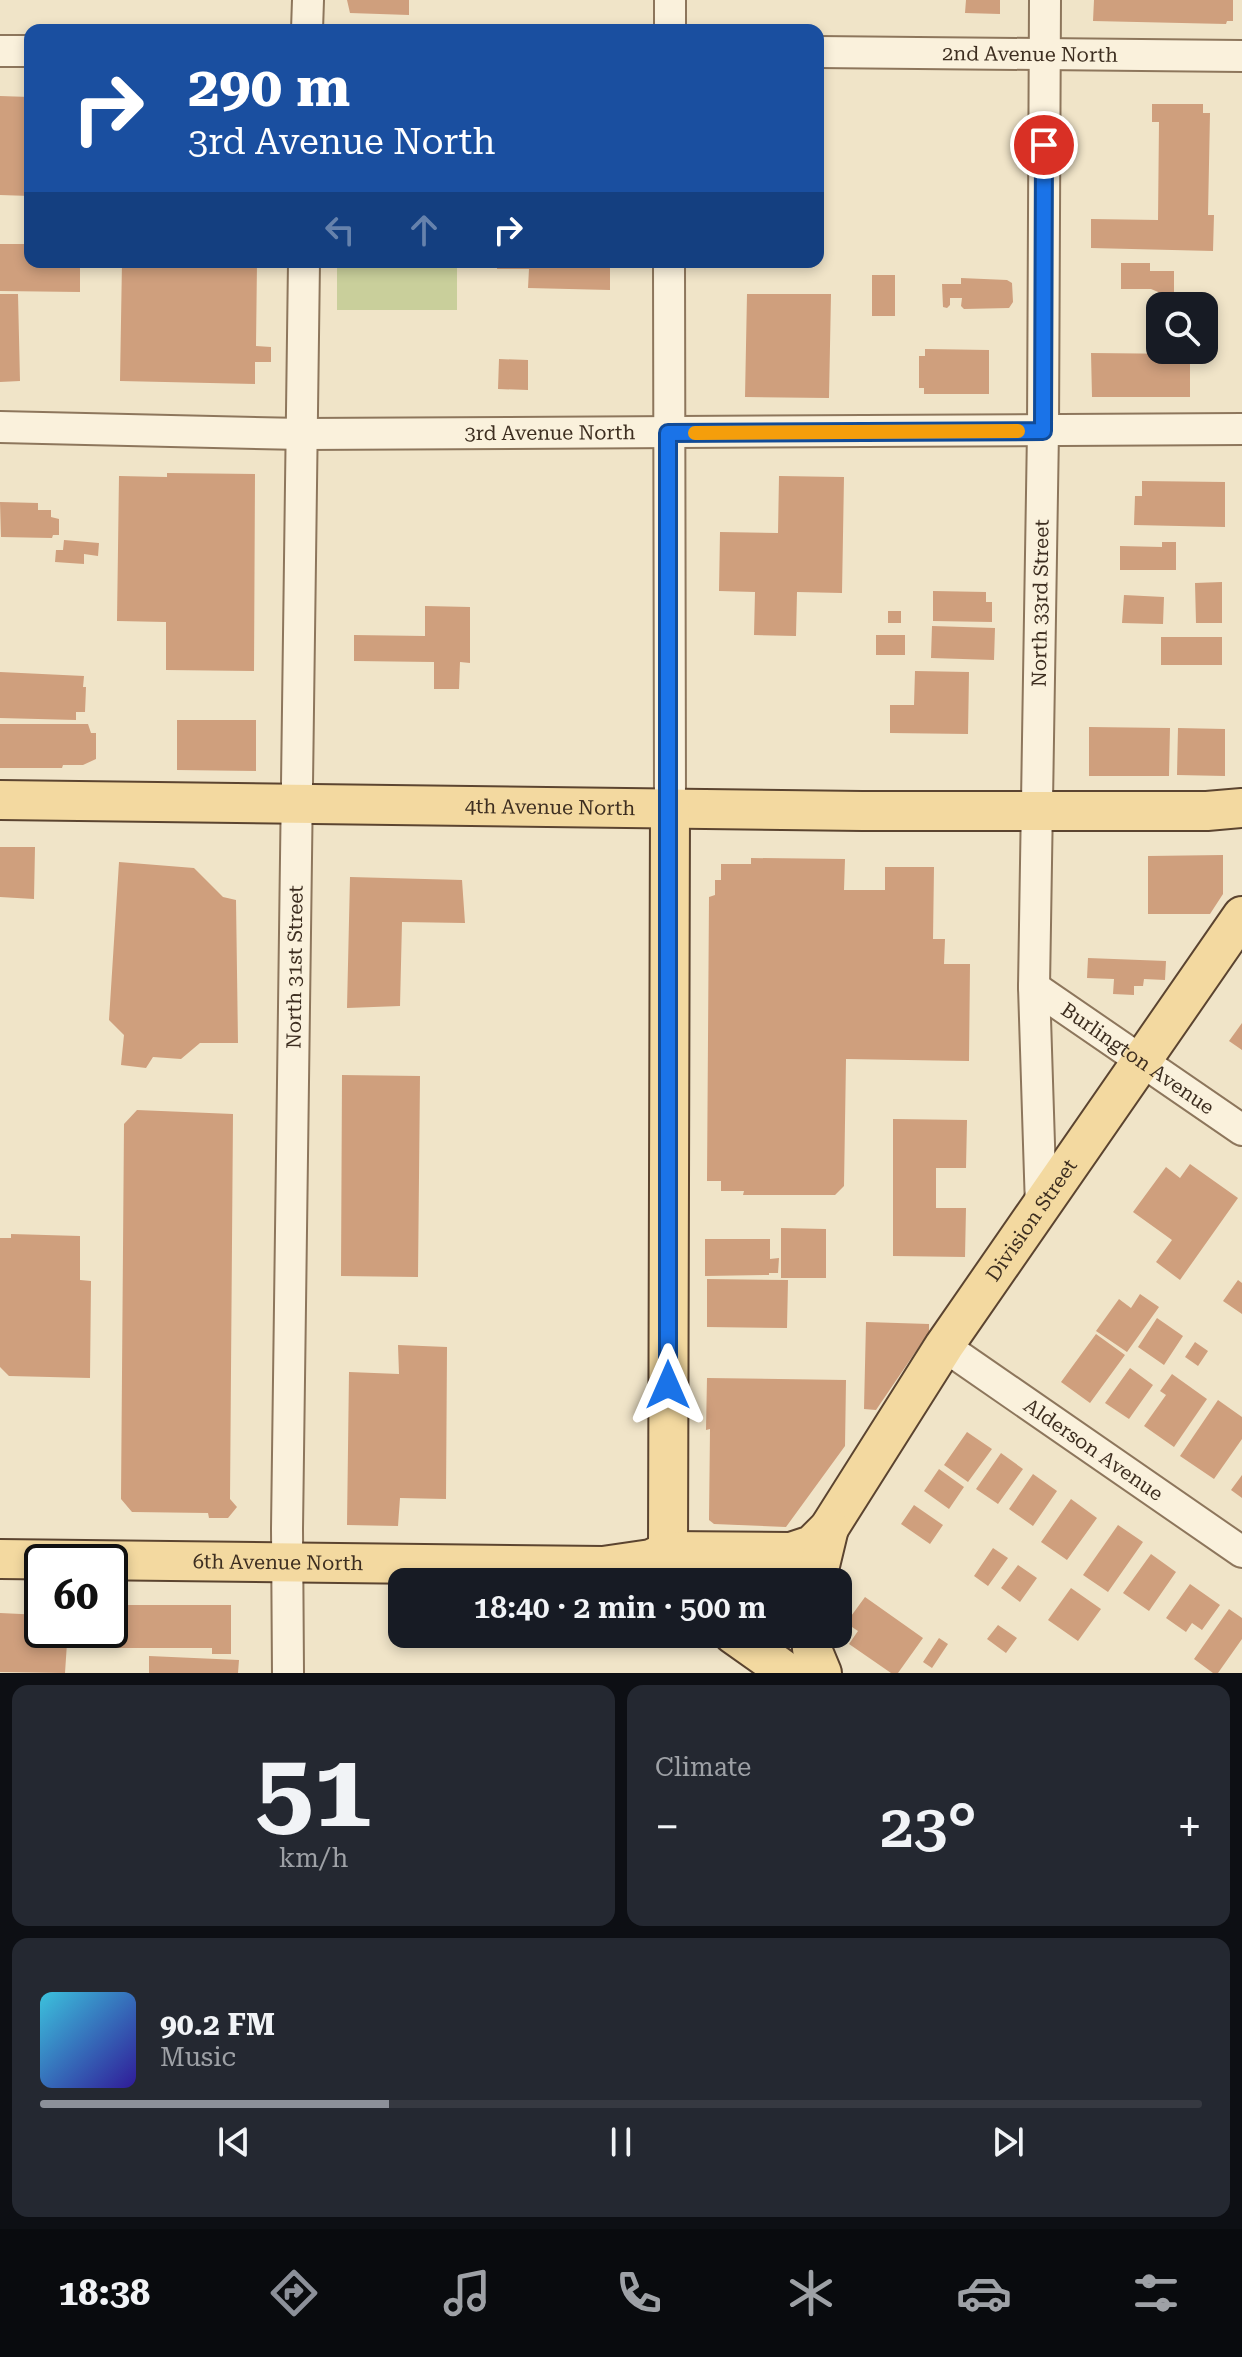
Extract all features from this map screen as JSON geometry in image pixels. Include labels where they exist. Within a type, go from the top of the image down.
[{"type":"main road","name":"4th Avenue North","points":[[0,800],[1035,811],[1207,811],[1242,808]]},
{"type":"main road","points":[[666,1568],[670,808]]},
{"type":"main road","name":"Division Street","points":[[829,1528],[944,1346],[1242,916]]},
{"type":"main road","points":[[819,1568],[829,1528]]},
{"type":"main road","name":"6th Avenue North","points":[[691,1568],[791,1552],[812,1545],[829,1528]]},
{"type":"main road","name":"6th Avenue North","points":[[0,1559],[624,1568]]},
{"type":"main road","points":[[753,1648],[788,1673]]},
{"type":"main road","points":[[812,1648],[822,1673]]},
{"type":"street","points":[[307,24],[308,0]]},
{"type":"street","points":[[670,0],[670,24]]},
{"type":"street","name":"North 33rd Street","points":[[1041,1207],[1034,987],[1043,431],[1045,0]]},
{"type":"street","points":[[0,51],[24,51]]},
{"type":"street","name":"2nd Avenue North","points":[[824,52],[1242,56]]},
{"type":"street","name":"North 31st Street","points":[[288,1673],[304,268]]},
{"type":"street","points":[[669,268],[670,808]]},
{"type":"street","name":"3rd Avenue North","points":[[0,427],[302,434],[1242,429]]},
{"type":"street","name":"Burlington Avenue","points":[[1034,987],[1242,1130]]},
{"type":"street","name":"Alderson Avenue","points":[[944,1346],[1242,1552]]},
{"type":"green space","points":[[337,268],[457,268],[457,310],[337,310]]},
{"type":"building","points":[[347,0],[409,0],[409,15],[350,13]]},
{"type":"building","points":[[966,0],[1000,0],[1000,14],[965,13]]},
{"type":"building","points":[[1094,0],[1233,0],[1233,21],[1226,24],[1093,21]]},
{"type":"building","points":[[0,96],[24,97],[24,196],[0,195]]},
{"type":"building","points":[[1152,104],[1203,104],[1203,113],[1210,113],[1208,215],[1214,215],[1213,251],[1091,248],[1091,219],[1158,220],[1159,122],[1152,122]]},
{"type":"building","points":[[0,244],[24,244],[24,268],[80,268],[80,292],[0,291]]},
{"type":"building","points":[[1121,263],[1150,263],[1150,271],[1174,271],[1174,292],[1121,289]]},
{"type":"building","points":[[122,268],[257,268],[256,346],[271,347],[271,362],[255,362],[255,384],[120,381]]},
{"type":"building","points":[[610,268],[610,290],[528,288],[529,269],[497,269]]},
{"type":"building","points":[[872,275],[895,275],[895,316],[872,316]]},
{"type":"building","points":[[961,278],[1007,280],[1012,283],[1013,302],[1009,308],[964,309],[961,306],[962,298],[950,298],[950,305],[943,307],[942,284],[961,284]]},
{"type":"building","points":[[0,294],[18,294],[20,381],[0,382]]},
{"type":"building","points":[[747,294],[831,294],[829,398],[745,397]]},
{"type":"building","points":[[925,349],[989,350],[989,394],[924,394],[924,388],[919,388],[919,356],[925,356]]},
{"type":"building","points":[[1091,353],[1146,354],[1146,364],[1190,364],[1190,397],[1092,397]]},
{"type":"building","points":[[499,359],[528,360],[528,390],[498,389]]},
{"type":"building","points":[[167,473],[255,474],[254,671],[166,670],[166,622],[117,621],[119,476],[167,477]]},
{"type":"building","points":[[779,476],[844,477],[842,593],[797,592],[796,636],[754,635],[755,592],[719,591],[720,532],[778,533]]},
{"type":"building","points":[[1142,481],[1225,482],[1225,527],[1134,525],[1135,496],[1142,496]]},
{"type":"building","points":[[0,502],[38,503],[38,510],[51,510],[51,517],[59,519],[59,535],[52,538],[1,537]]},
{"type":"building","points":[[64,540],[99,543],[98,556],[84,554],[84,564],[55,562],[56,550],[63,550]]},
{"type":"building","points":[[1162,542],[1176,542],[1176,570],[1120,570],[1120,546],[1162,547]]},
{"type":"building","points":[[1222,582],[1222,623],[1196,623],[1195,583]]},
{"type":"building","points":[[933,591],[986,592],[986,602],[992,602],[992,622],[933,621]]},
{"type":"building","points":[[1124,595],[1164,597],[1163,624],[1122,623]]},
{"type":"building","points":[[425,606],[470,607],[470,663],[460,662],[459,689],[434,689],[434,662],[354,661],[354,635],[425,636]]},
{"type":"building","points":[[888,611],[901,611],[901,623],[888,623]]},
{"type":"building","points":[[932,626],[995,628],[994,660],[931,658]]},
{"type":"building","points":[[876,635],[905,635],[905,655],[876,655]]},
{"type":"building","points":[[1161,637],[1222,637],[1222,665],[1161,665]]},
{"type":"building","points":[[915,671],[969,672],[968,734],[890,733],[890,705],[914,705]]},
{"type":"building","points":[[0,672],[84,676],[85,712],[76,712],[76,720],[0,718]]},
{"type":"building","points":[[177,720],[256,720],[256,771],[177,770]]},
{"type":"building","points":[[0,724],[88,724],[91,733],[96,733],[96,759],[83,765],[63,765],[62,768],[0,768]]},
{"type":"building","points":[[1089,727],[1170,728],[1169,776],[1089,776]]},
{"type":"building","points":[[1178,728],[1225,729],[1225,776],[1177,775]]},
{"type":"building","points":[[0,847],[35,847],[34,899],[0,897]]},
{"type":"building","points":[[1223,855],[1223,894],[1210,914],[1148,914],[1148,856]]},
{"type":"building","points":[[751,858],[845,859],[844,890],[885,890],[885,867],[934,867],[933,939],[945,939],[944,964],[970,964],[969,1061],[846,1059],[844,1186],[835,1195],[743,1195],[744,1191],[721,1191],[721,1181],[707,1181],[709,897],[715,895],[715,880],[721,880],[721,864],[751,864]]},
{"type":"building","points":[[119,862],[194,868],[223,897],[236,900],[238,1043],[200,1043],[181,1059],[153,1057],[146,1068],[121,1065],[124,1035],[109,1020]]},
{"type":"building","points":[[350,877],[462,880],[465,923],[402,922],[400,1006],[347,1008]]},
{"type":"building","points":[[1088,958],[1166,961],[1165,980],[1144,979],[1143,986],[1134,986],[1134,995],[1113,994],[1114,979],[1087,978]]},
{"type":"building","points":[[1242,1023],[1242,1050],[1229,1041]]},
{"type":"building","points":[[342,1075],[420,1076],[418,1277],[341,1276]]},
{"type":"building","points":[[137,1110],[233,1114],[230,1499],[237,1507],[228,1518],[209,1518],[208,1513],[132,1512],[121,1499],[124,1124]]},
{"type":"building","points":[[893,1119],[967,1120],[966,1168],[936,1168],[936,1208],[966,1208],[965,1257],[893,1256]]},
{"type":"building","points":[[1190,1164],[1238,1198],[1180,1280],[1156,1262],[1172,1240],[1133,1212],[1166,1167],[1180,1178]]},
{"type":"building","points":[[781,1228],[826,1229],[826,1278],[781,1278]]},
{"type":"building","points":[[11,1234],[80,1236],[80,1280],[91,1281],[90,1378],[9,1376],[0,1367],[0,1238],[11,1238]]},
{"type":"building","points":[[705,1239],[770,1239],[770,1259],[779,1258],[778,1273],[705,1276]]},
{"type":"building","points":[[707,1279],[788,1280],[787,1328],[707,1327]]},
{"type":"building","points":[[1238,1280],[1242,1283],[1242,1314],[1223,1301]]},
{"type":"building","points":[[1140,1294],[1159,1307],[1127,1352],[1096,1331],[1119,1299],[1131,1308]]},
{"type":"building","points":[[1157,1318],[1183,1336],[1164,1365],[1138,1347]]},
{"type":"building","points":[[866,1322],[929,1324],[929,1332],[876,1410],[864,1409]]},
{"type":"building","points":[[1096,1334],[1125,1355],[1090,1403],[1061,1382]]},
{"type":"building","points":[[1195,1342],[1208,1351],[1198,1366],[1185,1357]]},
{"type":"building","points":[[398,1345],[447,1347],[446,1499],[400,1498],[398,1526],[347,1525],[349,1372],[399,1374]]},
{"type":"building","points":[[1130,1368],[1153,1385],[1129,1419],[1105,1403]]},
{"type":"building","points":[[1172,1374],[1207,1399],[1174,1447],[1144,1426],[1166,1395],[1160,1391]]},
{"type":"building","points":[[707,1378],[846,1380],[845,1446],[786,1527],[714,1524],[709,1520]]},
{"type":"building","points":[[1218,1400],[1242,1417],[1242,1439],[1214,1479],[1180,1456]]},
{"type":"building","points":[[967,1432],[992,1449],[968,1482],[944,1465]]},
{"type":"building","points":[[1001,1453],[1023,1469],[998,1504],[976,1489]]},
{"type":"building","points":[[939,1469],[964,1487],[949,1509],[924,1491]]},
{"type":"building","points":[[1033,1474],[1057,1491],[1033,1526],[1009,1509]]},
{"type":"building","points":[[1242,1475],[1242,1498],[1231,1490]]},
{"type":"building","points":[[1071,1499],[1097,1518],[1067,1560],[1041,1542]]},
{"type":"building","points":[[914,1505],[943,1525],[930,1544],[901,1524]]},
{"type":"building","points":[[1118,1525],[1143,1542],[1108,1592],[1083,1575]]},
{"type":"building","points":[[993,1548],[1008,1558],[988,1586],[974,1576]]},
{"type":"building","points":[[1151,1554],[1176,1572],[1149,1611],[1123,1593]]},
{"type":"building","points":[[1018,1565],[1037,1578],[1020,1602],[1001,1588]]},
{"type":"building","points":[[1190,1584],[1220,1605],[1202,1630],[1192,1623],[1186,1632],[1166,1618]]},
{"type":"building","points":[[1071,1588],[1101,1609],[1078,1641],[1048,1620]]},
{"type":"building","points":[[865,1597],[923,1638],[898,1673],[891,1673],[852,1646],[858,1631],[852,1627],[852,1615]]},
{"type":"building","points":[[128,1605],[231,1605],[231,1654],[212,1654],[212,1648],[128,1648]]},
{"type":"building","points":[[1229,1609],[1242,1618],[1242,1639],[1218,1673],[1213,1673],[1194,1659]]},
{"type":"building","points":[[0,1613],[24,1614],[24,1648],[67,1648],[65,1673],[0,1672]]},
{"type":"building","points":[[998,1625],[1017,1638],[1006,1653],[987,1639]]},
{"type":"building","points":[[939,1638],[948,1644],[932,1668],[923,1662]]},
{"type":"building","points":[[149,1656],[239,1660],[238,1673],[149,1673]]},
{"type":"slow traffic","points":[[695,433],[1018,431]]},
{"type":"route","points":[[668,1385],[668,433],[1043,431],[1044,145]]}]
